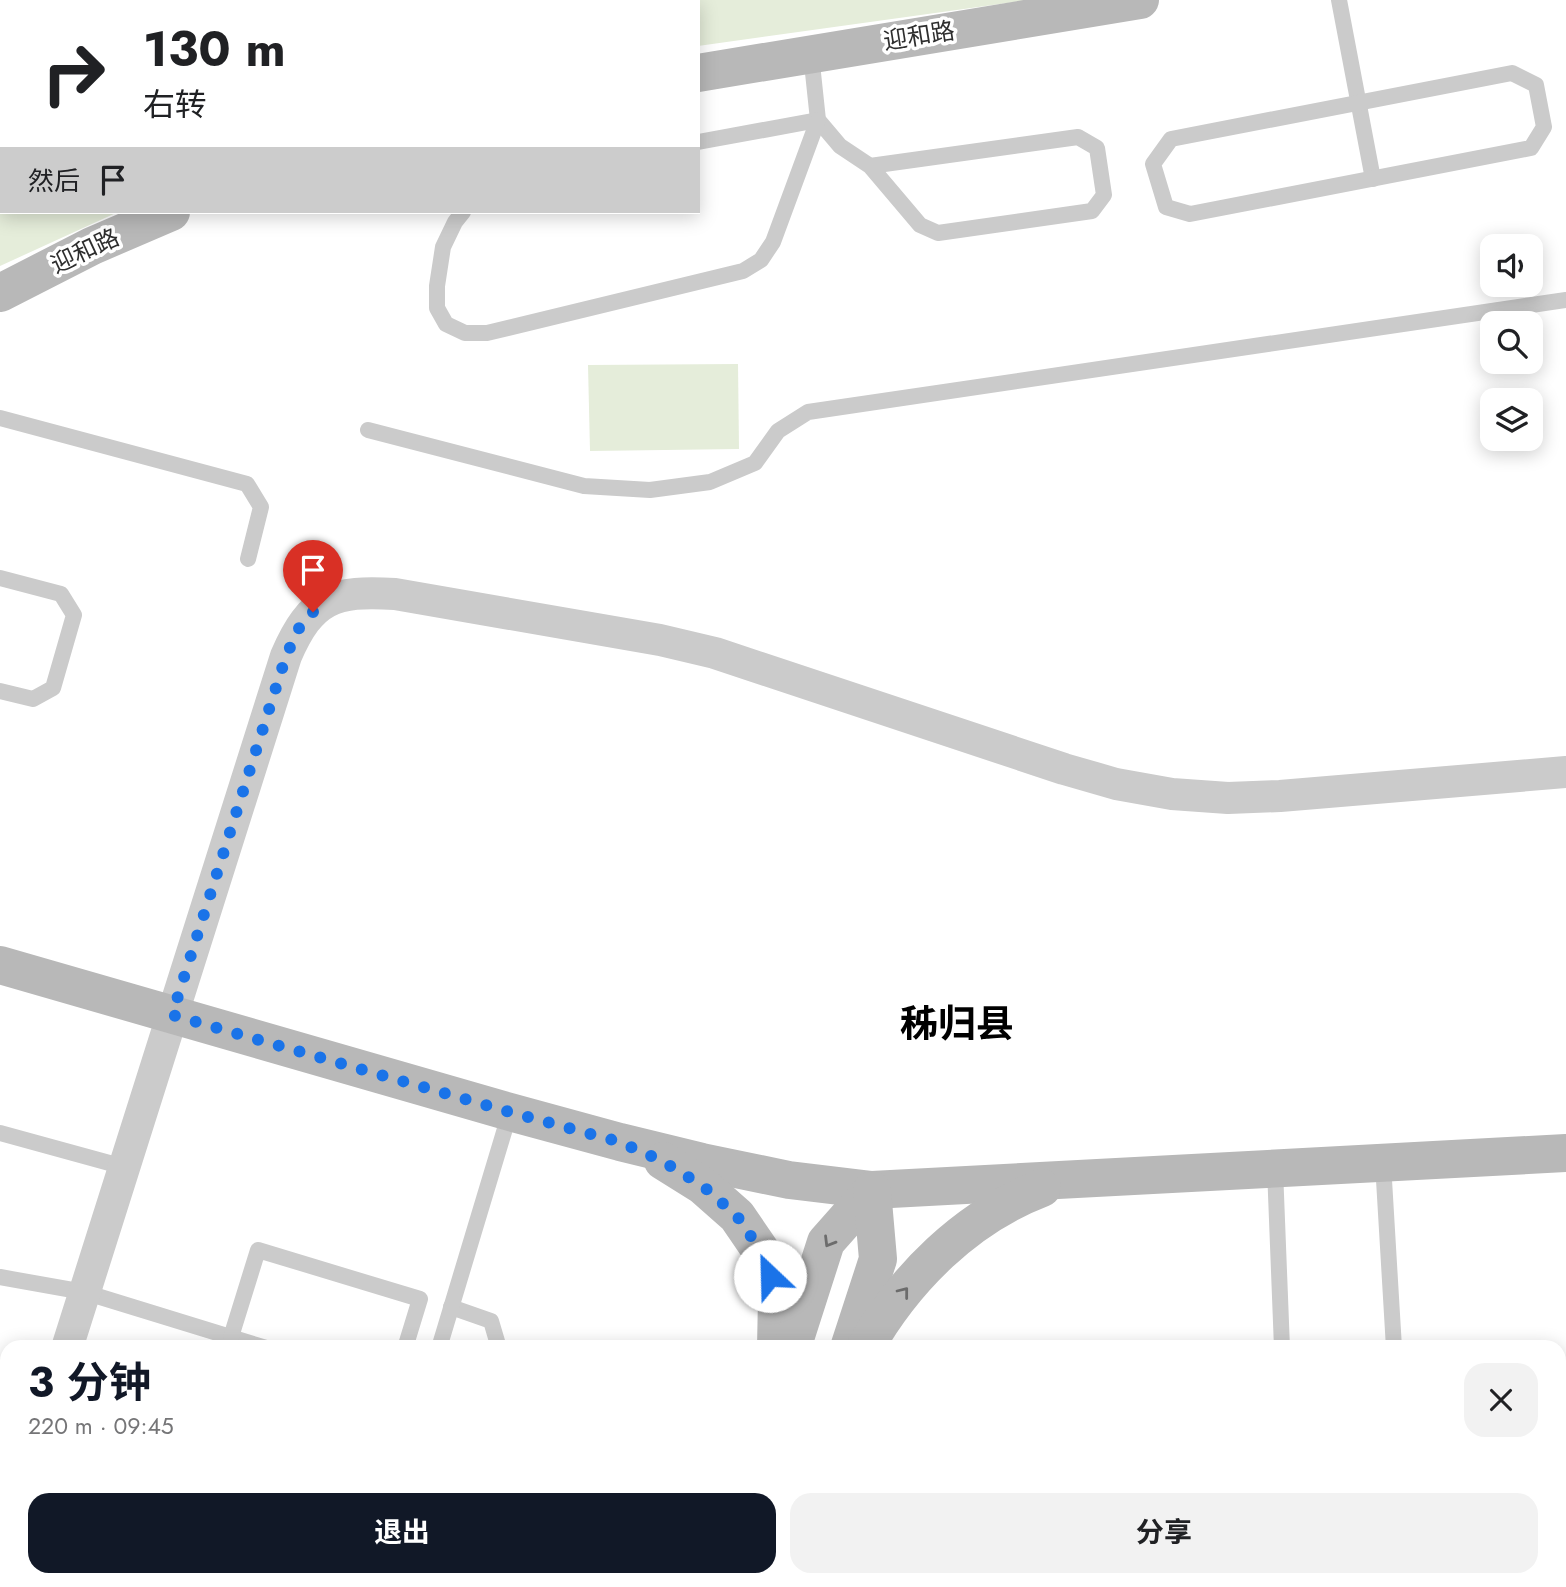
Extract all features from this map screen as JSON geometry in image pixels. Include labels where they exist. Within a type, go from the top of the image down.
[{"type":"main road","name":"迎和路","points":[[700,73],[1140,0]]},
{"type":"main road","name":"迎和路","points":[[0,293],[92,246],[166,214]]},
{"type":"main road","points":[[0,965],[620,1142],[789,1180],[872,1190],[1566,1153]]},
{"type":"main road","points":[[620,1142],[662,1161],[703,1186],[737,1216],[763,1254],[777,1297],[776,1340]]},
{"type":"main road","points":[[870,1340],[920,1272],[952,1241],[986,1215],[1025,1195],[1065,1180]]},
{"type":"main road","points":[[795,1340],[826,1242],[872,1190]]},
{"type":"main road","points":[[852,1340],[878,1259],[872,1190]]},
{"type":"street","points":[[70,1340],[286,656],[301,624],[327,601],[343,595],[361,593],[395,594],[660,640],[715,653],[1064,769],[1116,784],[1172,794],[1228,798],[1280,796],[1566,772]]},
{"type":"lane","points":[[1339,0],[1373,179]]},
{"type":"lane","points":[[461,214],[443,247],[437,286],[437,308],[446,324],[465,333],[487,334],[743,271],[761,260],[773,242],[818,120],[811,54]]},
{"type":"lane","points":[[1512,73],[1536,85],[1545,128],[1531,148],[1373,179],[1190,214],[1166,207],[1153,164],[1171,139],[1512,73]]},
{"type":"lane","points":[[700,142],[818,120]]},
{"type":"lane","points":[[818,120],[840,146],[870,166],[920,225],[938,233],[1092,211],[1104,195],[1097,148],[1078,137],[870,166]]},
{"type":"lane","points":[[368,430],[583,486],[650,490],[710,482],[755,463],[778,431],[808,412],[1566,300]]},
{"type":"lane","points":[[0,418],[247,484],[261,507],[248,559]]},
{"type":"lane","points":[[0,578],[61,594],[74,615],[53,688],[33,699],[0,691]]},
{"type":"lane","points":[[441,1340],[510,1112]]},
{"type":"lane","points":[[0,1133],[124,1167]]},
{"type":"lane","points":[[1382,1163],[1393,1340]]},
{"type":"lane","points":[[1275,1169],[1282,1340]]},
{"type":"lane","points":[[231,1337],[258,1250],[419,1299],[407,1340]]},
{"type":"lane","points":[[0,1277],[85,1292],[241,1340]]},
{"type":"lane","points":[[451,1307],[491,1321],[497,1340]]},
{"type":"green space","points":[[700,0],[1029,0],[700,46]]},
{"type":"green space","points":[[0,214],[114,214],[0,266]]},
{"type":"green space","points":[[738,364],[739,449],[590,451],[588,365]]},
{"type":"district","name":"秭归县","points":[[957,1024]]},
{"type":"route","points":[[313,612],[301,624],[286,656],[172,1015],[620,1142],[662,1161],[703,1186],[737,1216],[763,1254],[770,1276]]}]
